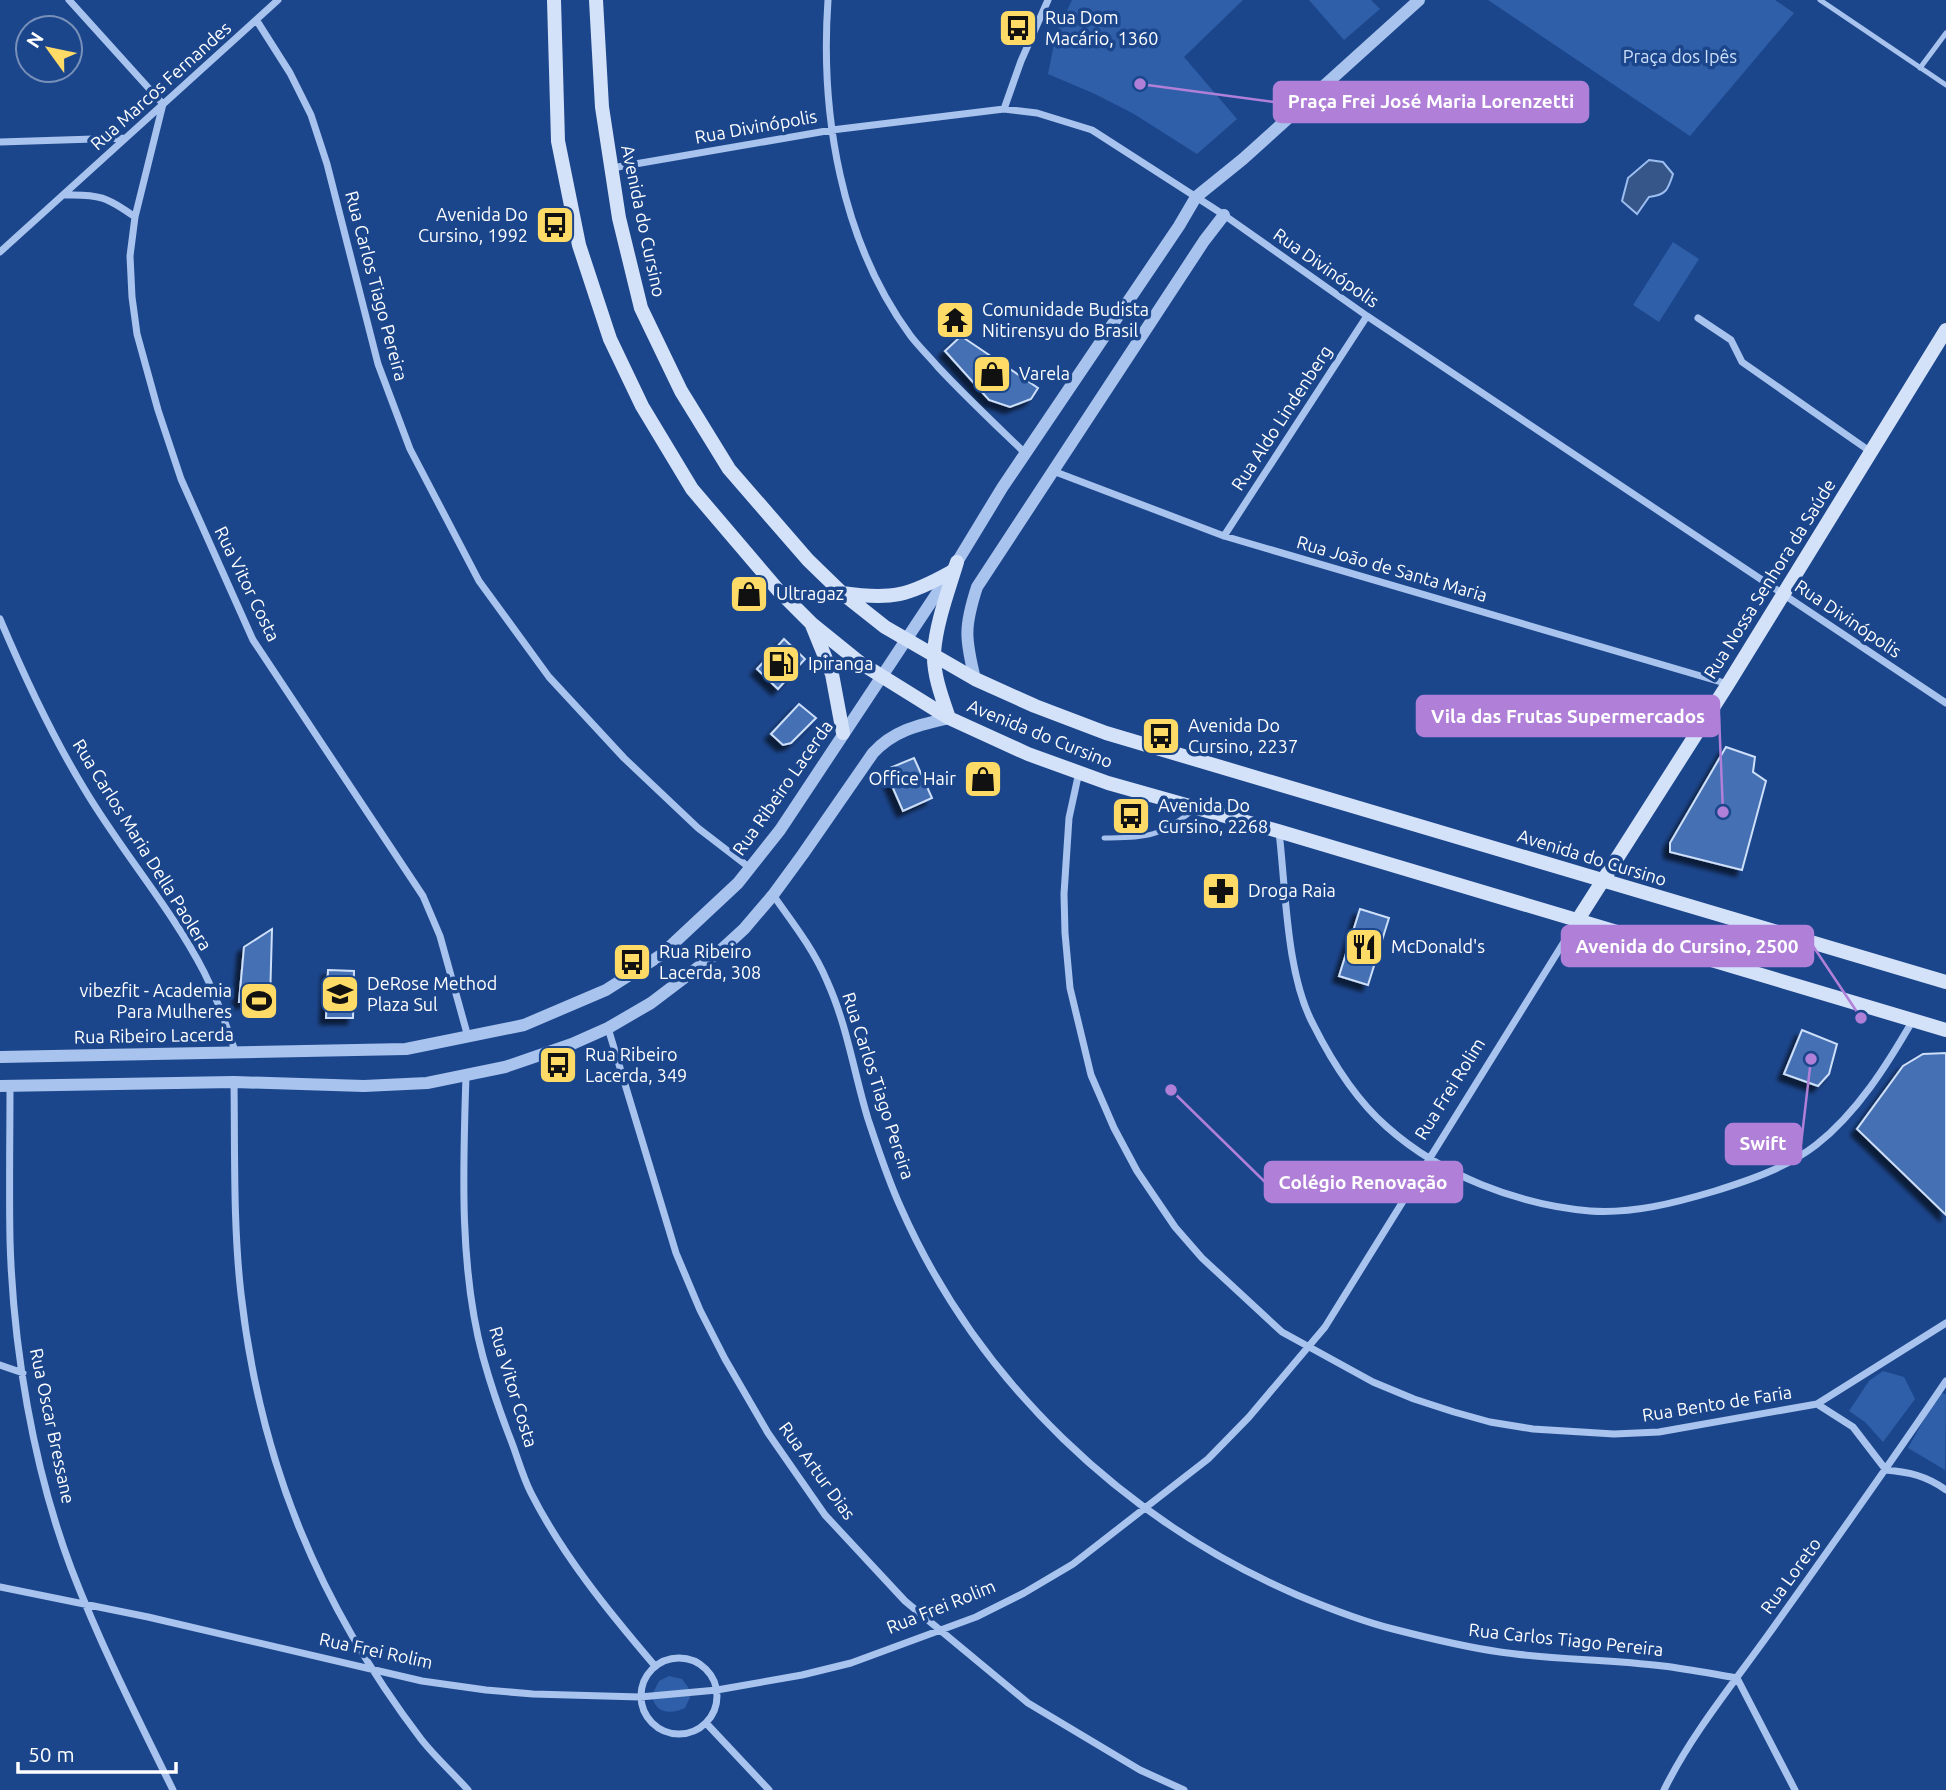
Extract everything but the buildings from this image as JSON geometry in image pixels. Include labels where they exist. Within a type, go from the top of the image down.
[{"type":"main road","name":"Avenida do Cursino","points":[[554,0],[558,141],[579,245],[610,339],[642,406],[692,489],[778,590],[812,624],[880,677],[948,718],[1028,754],[1108,783],[1946,1030]]},
{"type":"main road","name":"Avenida do Cursino","points":[[596,0],[601,107],[619,218],[641,308],[681,391],[729,469],[808,560],[842,593],[885,627],[975,678],[1035,706],[1106,733],[1946,982]]},
{"type":"main road","name":"Rua Nossa Senhora da Saúde","points":[[1600,881],[1728,684],[1946,330]]},
{"type":"main road","points":[[842,593],[872,598],[894,597],[919,589],[954,567]]},
{"type":"main road","points":[[948,718],[934,656],[937,632],[954,567]]},
{"type":"main road","points":[[812,624],[832,674],[843,733]]},
{"type":"main road","name":"Rua Frei Rolim","points":[[1577,920],[1600,881]]},
{"type":"street","points":[[69,0],[163,104]]},
{"type":"street","name":"Rua Marcos Fernandes","points":[[0,252],[278,0]]},
{"type":"street","points":[[828,0],[825,47],[832,130],[847,209],[878,282],[911,337],[967,397],[1025,453]]},
{"type":"street","points":[[1004,109],[1021,61],[1048,0]]},
{"type":"street","points":[[1196,197],[1243,159],[1419,0]]},
{"type":"street","name":"Rua Carlos Tiago Pereira","points":[[257,20],[290,73],[311,115],[327,164],[377,364],[410,449],[479,581],[548,677],[624,758],[698,828],[750,868]]},
{"type":"street","name":"Rua Vitor Costa","points":[[163,104],[135,217],[130,256],[137,334],[158,410],[181,479],[253,640],[423,896],[440,936],[468,1038]]},
{"type":"street","name":"Rua Divinópolis","points":[[611,169],[832,130],[1004,109],[1037,113],[1092,130],[1224,215],[1367,316],[1945,700]]},
{"type":"street","points":[[0,142],[126,138]]},
{"type":"street","points":[[64,195],[93,194],[135,217]]},
{"type":"street","name":"Rua Ribeiro Lacerda","points":[[0,1057],[406,1049],[524,1025],[606,990],[661,956],[738,883],[780,830],[954,567],[1025,453],[1196,197]]},
{"type":"street","points":[[975,678],[966,633],[968,612],[977,587],[1224,215]]},
{"type":"street","name":"Rua Aldo Lindenberg","points":[[1224,537],[1367,316]]},
{"type":"street","points":[[1698,318],[1731,340],[1742,362],[1871,452]]},
{"type":"street","name":"Rua João de Santa Maria","points":[[1052,471],[1224,537],[1728,684]]},
{"type":"street","name":"Rua Carlos Maria Della Paolera","points":[[0,619],[44,716],[86,792],[153,890],[203,970],[220,1006],[235,1051]]},
{"type":"street","points":[[5,1086],[234,1082],[364,1086],[427,1083],[516,1063],[572,1044],[608,1028],[651,1003],[721,950],[774,895],[862,766],[884,740],[906,729],[948,718]]},
{"type":"street","name":"Rua Bento de Faria","points":[[1079,772],[1069,818],[1065,933],[1070,988],[1091,1075],[1114,1128],[1137,1171],[1175,1227],[1202,1258],[1282,1332],[1373,1382],[1414,1399],[1490,1422],[1564,1432],[1659,1432],[1817,1404],[1946,1323]]},
{"type":"street","points":[[1278,831],[1296,975],[1311,1021],[1338,1070],[1365,1104],[1403,1140],[1430,1158],[1468,1179],[1545,1204],[1591,1211],[1639,1209],[1682,1201],[1775,1170],[1817,1144],[1868,1089],[1913,1020]]},
{"type":"street","name":"Rua Carlos Tiago Pereira","points":[[774,895],[807,943],[827,981],[845,1030],[868,1118],[901,1208],[958,1311],[985,1351],[1032,1407],[1084,1459],[1144,1509],[1221,1558],[1266,1581],[1326,1607],[1390,1629],[1501,1652],[1663,1666],[1737,1678]]},
{"type":"street","name":"Rua Frei Rolim","points":[[0,1587],[148,1617],[422,1681],[533,1694],[640,1697],[717,1690],[851,1663],[976,1617],[1073,1564],[1208,1459],[1249,1417],[1325,1327],[1577,920]]},
{"type":"street","name":"Rua Artur Dias","points":[[608,1028],[676,1252],[700,1310],[768,1433],[825,1515],[905,1601],[1028,1703],[1140,1770],[1184,1790]]},
{"type":"street","name":"Rua Vitor Costa","points":[[466,1076],[464,1135],[467,1248],[482,1356],[531,1492],[573,1562],[614,1619],[655,1666]]},
{"type":"street","points":[[234,1082],[236,1227],[240,1291],[260,1412],[276,1469],[312,1562],[372,1670],[423,1741],[468,1790]]},
{"type":"street","name":"Rua Oscar Bressane","points":[[5,1086],[10,1242],[16,1324],[31,1420],[53,1512],[71,1567],[86,1605],[173,1790]]},
{"type":"street","points":[[0,1365],[23,1373]]},
{"type":"street","name":"Rua Loreto","points":[[1664,1790],[1674,1770],[1737,1678],[1886,1470],[1946,1381]]},
{"type":"street","points":[[1817,1404],[1853,1427],[1886,1470],[1922,1476],[1946,1490]]},
{"type":"street","points":[[680,1657],[693,1660],[713,1677],[717,1690],[713,1713],[706,1723],[683,1734],[671,1733],[649,1720],[640,1697],[647,1674],[655,1666],[667,1659],[680,1657]]},
{"type":"street","points":[[1737,1678],[1795,1790]]},
{"type":"street","points":[[706,1723],[769,1790]]},
{"type":"lane","points":[[1820,0],[1946,85]]},
{"type":"lane","points":[[1920,68],[1946,33]]},
{"type":"lane","points":[[1104,838],[1159,833],[1196,808]]},
{"type":"green space","points":[[1072,0],[1243,0],[1184,57],[1237,119],[1197,154],[1134,114],[1048,74],[1056,34]]},
{"type":"green space","points":[[1309,0],[1371,0],[1380,9],[1344,40]]},
{"type":"green space","name":"Praça dos Ipês","points":[[1488,0],[1775,0],[1794,13],[1690,136]]},
{"type":"green space","points":[[1673,242],[1699,259],[1659,322],[1633,305]]},
{"type":"green space","points":[[1883,1371],[1904,1377],[1915,1399],[1883,1442],[1865,1422],[1849,1411],[1869,1381]]},
{"type":"green space","points":[[1939,1393],[1946,1394],[1945,1470],[1908,1448]]},
{"type":"green space","points":[[669,1676],[682,1679],[690,1690],[653,1693],[659,1681]]},
{"type":"green space","points":[[691,1695],[685,1708],[675,1711],[661,1710],[653,1699]]},
{"type":"shaded area","points":[[1649,160],[1663,162],[1673,174],[1666,191],[1649,197],[1637,214],[1622,201],[1628,178]]},
{"type":"place","name":"Rua Dom Macário, 1360","points":[[1018,28]]},
{"type":"place","name":"Praça Frei José Maria Lorenzetti","points":[[1140,84]]},
{"type":"place","name":"Avenida Do Cursino, 1992","points":[[555,225]]},
{"type":"place","name":"Comunidade Budista Nitirensyu do Brasil","points":[[955,320]]},
{"type":"place","name":"Varela","points":[[992,374]]},
{"type":"place","name":"Ultragaz","points":[[749,594]]},
{"type":"place","name":"Ipiranga","points":[[781,664]]},
{"type":"place","name":"Avenida Do Cursino, 2237","points":[[1161,736]]},
{"type":"place","name":"Office Hair","points":[[983,779]]},
{"type":"place","name":"Vila das Frutas Supermercados","points":[[1723,812]]},
{"type":"place","name":"Avenida Do Cursino, 2268","points":[[1131,816]]},
{"type":"place","name":"Droga Raia","points":[[1221,891]]},
{"type":"place","name":"McDonald's","points":[[1364,947]]},
{"type":"place","name":"Rua Ribeiro Lacerda, 308","points":[[632,962]]},
{"type":"place","name":"DeRose Method Plaza Sul","points":[[340,994]]},
{"type":"place","name":"vibezfit - Academia Para Mulheres","points":[[259,1001]]},
{"type":"place","name":"Avenida do Cursino, 2500","points":[[1861,1018]]},
{"type":"place","name":"Swift","points":[[1811,1059]]},
{"type":"place","name":"Rua Ribeiro Lacerda, 349","points":[[558,1065]]},
{"type":"place","name":"Colégio Renovação","points":[[1171,1090]]}]
